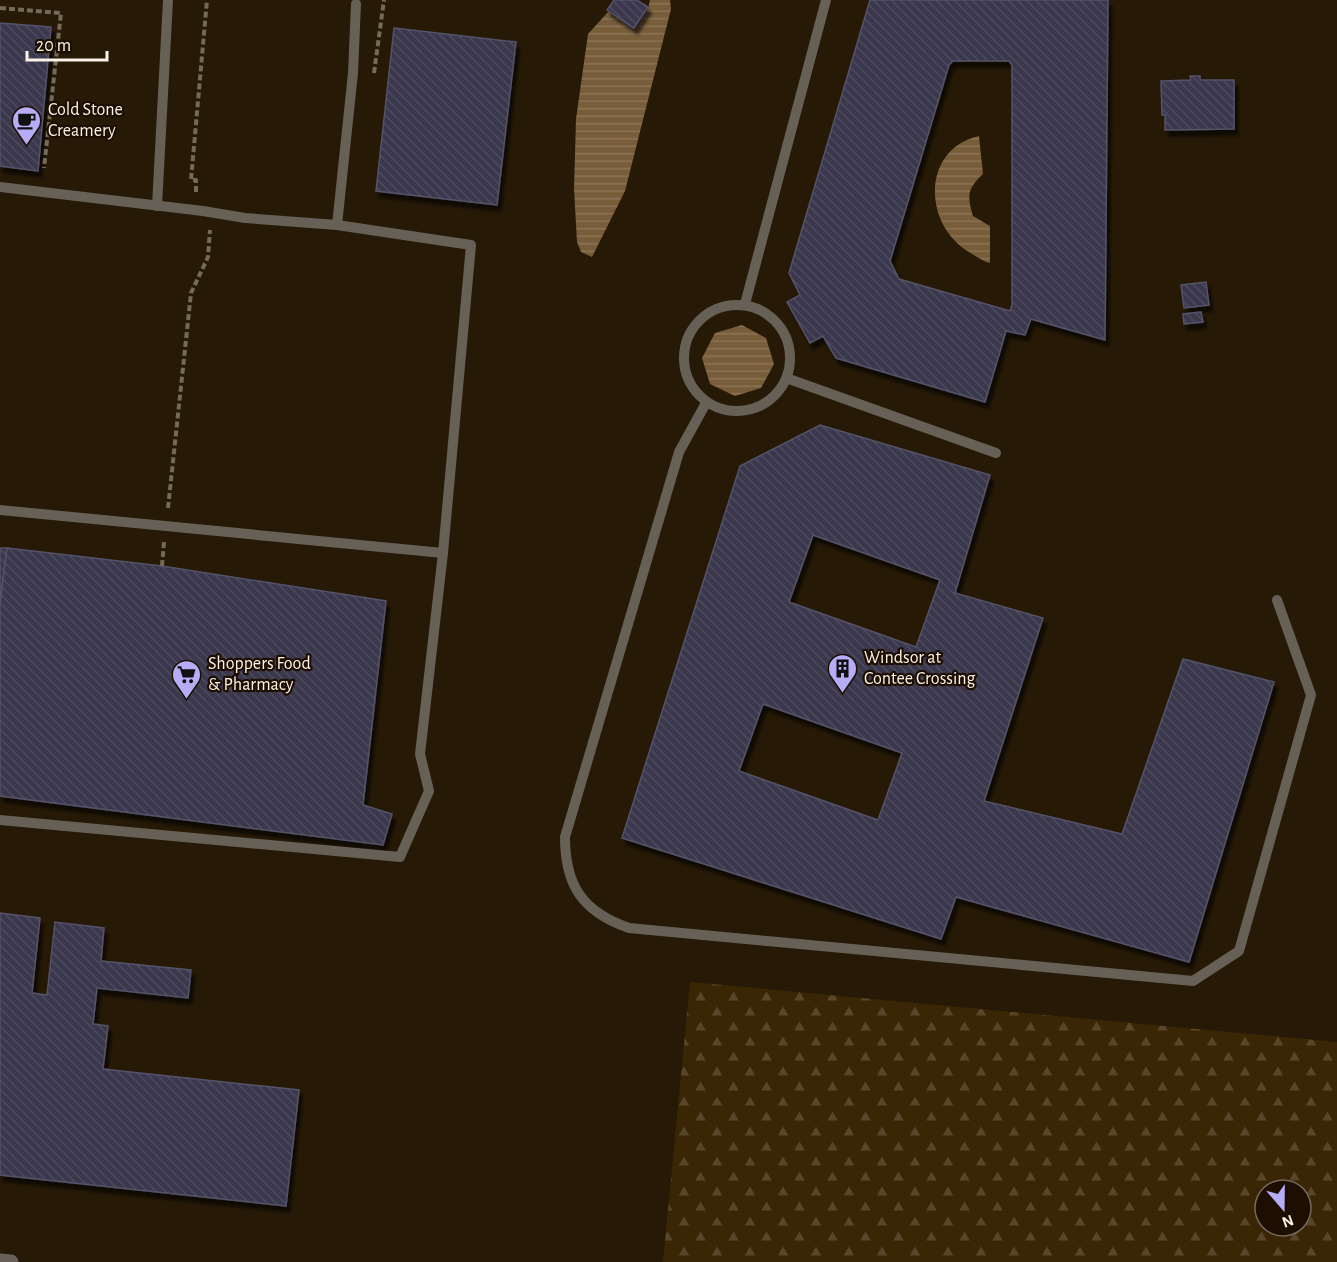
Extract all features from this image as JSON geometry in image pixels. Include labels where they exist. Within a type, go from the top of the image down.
[{"type":"street","points":[[0,1261],[11,1262]]},
{"type":"lane","points":[[157,206],[168,0]]},
{"type":"lane","points":[[746,304],[826,0]]},
{"type":"lane","points":[[337,225],[353,73],[357,4]]},
{"type":"lane","points":[[0,187],[245,218],[337,225],[471,245],[444,553],[420,754],[429,791],[400,856],[0,820]]},
{"type":"lane","points":[[746,304],[775,318],[791,346],[789,379],[768,404],[736,413],[706,403],[687,381],[683,352],[694,325],[717,308],[746,304]]},
{"type":"lane","points":[[789,379],[996,453]]},
{"type":"lane","points":[[706,403],[679,452],[565,837],[565,857],[569,875],[580,897],[591,909],[610,921],[629,928],[1193,981],[1239,951],[1311,695],[1277,600]]},
{"type":"lane","points":[[0,510],[444,553]]},
{"type":"path","points":[[162,566],[191,293],[207,257],[212,233],[196,192],[196,180],[191,180],[207,0]]},
{"type":"path","points":[[0,8],[61,13],[44,168]]},
{"type":"green space","points":[[690,982],[1337,1042],[1337,1262],[663,1262]]},
{"type":"shaded area","points":[[650,0],[670,0],[671,9],[625,191],[592,257],[581,252],[577,242],[574,189],[576,119],[588,34],[608,12],[635,29],[648,9]]},
{"type":"shaded area","points":[[979,136],[983,174],[971,189],[969,198],[973,216],[990,226],[990,263],[969,252],[954,240],[943,224],[937,207],[935,189],[938,171],[946,156],[960,144]]},
{"type":"shaded area","points":[[742,325],[766,338],[774,364],[761,388],[735,396],[710,384],[702,358],[715,333]]},
{"type":"building","points":[[614,0],[637,0],[648,7],[634,28],[607,10]]},
{"type":"building","points":[[870,0],[1108,0],[1105,340],[1031,319],[1025,335],[1006,331],[985,402],[836,358],[823,336],[810,343],[787,302],[800,295],[789,273]],"holes":[[[953,61],[1009,61],[1012,65],[1012,305],[1010,311],[899,279],[890,261],[949,65]]]},
{"type":"building","points":[[0,23],[51,27],[38,171],[0,166]]},
{"type":"building","points":[[394,28],[516,42],[497,205],[376,191]]},
{"type":"building","points":[[1190,76],[1200,76],[1200,80],[1234,80],[1234,129],[1165,130],[1161,81],[1191,80]]},
{"type":"building","points":[[1206,282],[1209,305],[1184,308],[1181,285]]},
{"type":"building","points":[[1201,312],[1203,322],[1184,324],[1183,314]]},
{"type":"building","name":"Windsor at Contee Crossing","points":[[820,425],[990,475],[955,593],[1043,618],[984,801],[1122,834],[1183,659],[1274,682],[1189,962],[956,897],[941,939],[622,838],[740,466]],"holes":[[[813,535],[940,580],[916,647],[789,602]],[[763,704],[902,753],[878,820],[739,771]]]},
{"type":"building","points":[[0,548],[7,548],[0,604]]},
{"type":"building","name":"Shoppers Food & Pharmacy","points":[[7,548],[162,566],[386,601],[363,805],[392,814],[383,845],[0,796],[0,604]]},
{"type":"building","points":[[0,913],[40,918],[32,993],[47,995],[55,922],[104,928],[101,961],[191,970],[188,998],[97,988],[93,1024],[108,1026],[103,1069],[299,1090],[286,1206],[0,1175]]},
{"type":"place","name":"Cold Stone Creamery","points":[[27,146]]},
{"type":"place","name":"Windsor at Contee Crossing","points":[[843,694]]},
{"type":"place","name":"Shoppers Food & Pharmacy","points":[[187,700]]}]
